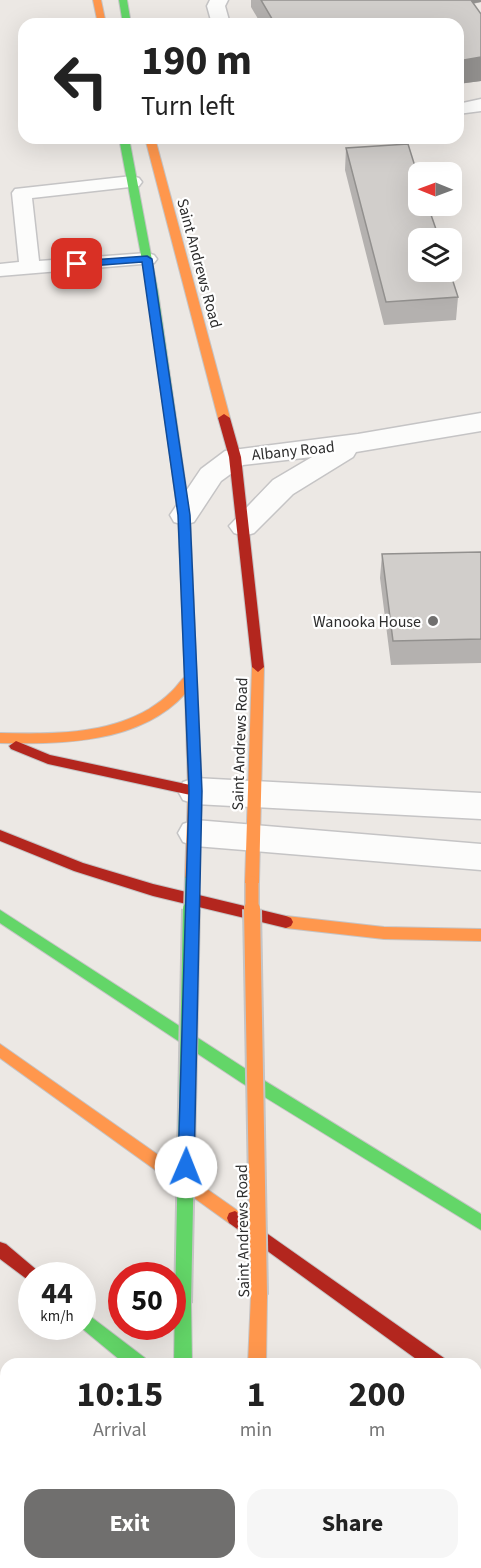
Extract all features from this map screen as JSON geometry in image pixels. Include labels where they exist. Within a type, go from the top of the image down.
[{"type":"main road","points":[[97,0],[101,18]]},
{"type":"main road","points":[[123,0],[126,18]]},
{"type":"main road","points":[[125,144],[147,259],[184,515],[195,833],[192,878],[183,1358]]},
{"type":"main road","name":"Saint Andrews Road","points":[[152,144],[235,457],[258,659],[252,883],[260,1295],[257,1358]]},
{"type":"main road","points":[[0,739],[72,737],[107,731],[139,720],[170,701],[190,678]]},
{"type":"main road","points":[[0,739],[48,759],[195,791]]},
{"type":"main road","points":[[0,835],[80,867],[153,890],[276,921],[384,933],[481,934]]},
{"type":"main road","points":[[0,916],[247,1078],[481,1223]]},
{"type":"main road","points":[[0,1050],[430,1358]]},
{"type":"main road","points":[[0,1249],[18,1264]]},
{"type":"main road","points":[[96,1329],[132,1358]]},
{"type":"street","name":"Albany Road","points":[[184,515],[211,475],[235,457],[358,443],[481,422]]},
{"type":"street","name":"Albany Road","points":[[244,526],[283,487],[328,458],[358,443]]},
{"type":"street","points":[[195,791],[481,806]]},
{"type":"street","points":[[195,833],[481,857]]},
{"type":"lane","points":[[219,0],[216,6],[219,18]]},
{"type":"lane","points":[[464,108],[481,105]]},
{"type":"lane","points":[[30,268],[22,193],[132,182]]},
{"type":"lane","points":[[0,270],[147,259]]},
{"type":"building","points":[[261,0],[471,0],[481,14],[481,57],[464,60],[464,18],[272,18]]},
{"type":"building","points":[[408,144],[414,162],[408,162],[408,216],[431,216],[436,228],[408,228],[408,282],[453,282],[458,297],[386,302],[346,148]]},
{"type":"building","name":"Wanooka House","points":[[481,552],[481,639],[393,641],[382,554]]},
{"type":"traffic: fast","points":[[123,0],[126,18]]},
{"type":"traffic: fast","points":[[125,144],[153,292],[184,515],[191,683]]},
{"type":"traffic: fast","points":[[184,1262],[192,878]]},
{"type":"traffic: fast","points":[[0,916],[247,1078],[481,1223]]},
{"type":"traffic: fast","points":[[96,1329],[132,1358]]},
{"type":"traffic: fast","points":[[183,1340],[183,1358]]},
{"type":"traffic: slow","points":[[97,0],[101,18]]},
{"type":"traffic: slow","points":[[152,144],[224,418]]},
{"type":"traffic: slow","points":[[252,883],[258,667]]},
{"type":"traffic: slow","points":[[0,738],[68,737],[113,729],[154,712],[175,697],[191,678]]},
{"type":"traffic: slow","points":[[191,683],[195,791],[192,878]]},
{"type":"traffic: slow","points":[[252,883],[259,1295]]},
{"type":"traffic: slow","points":[[286,922],[384,933],[481,935]]},
{"type":"traffic: slow","points":[[0,1050],[235,1218]]},
{"type":"traffic: slow","points":[[257,1358],[259,1295]]},
{"type":"traffic: jam","points":[[224,418],[235,457],[258,667]]},
{"type":"traffic: jam","points":[[16,746],[48,759],[195,791]]},
{"type":"traffic: jam","points":[[0,835],[79,867],[153,890],[286,922]]},
{"type":"traffic: jam","points":[[235,1218],[430,1358]]},
{"type":"traffic: jam","points":[[0,1249],[18,1264]]},
{"type":"place","name":"Wanooka House","points":[[433,621]]},
{"type":"route","points":[[77,264],[147,259],[184,515],[195,791],[186,1167]]}]
